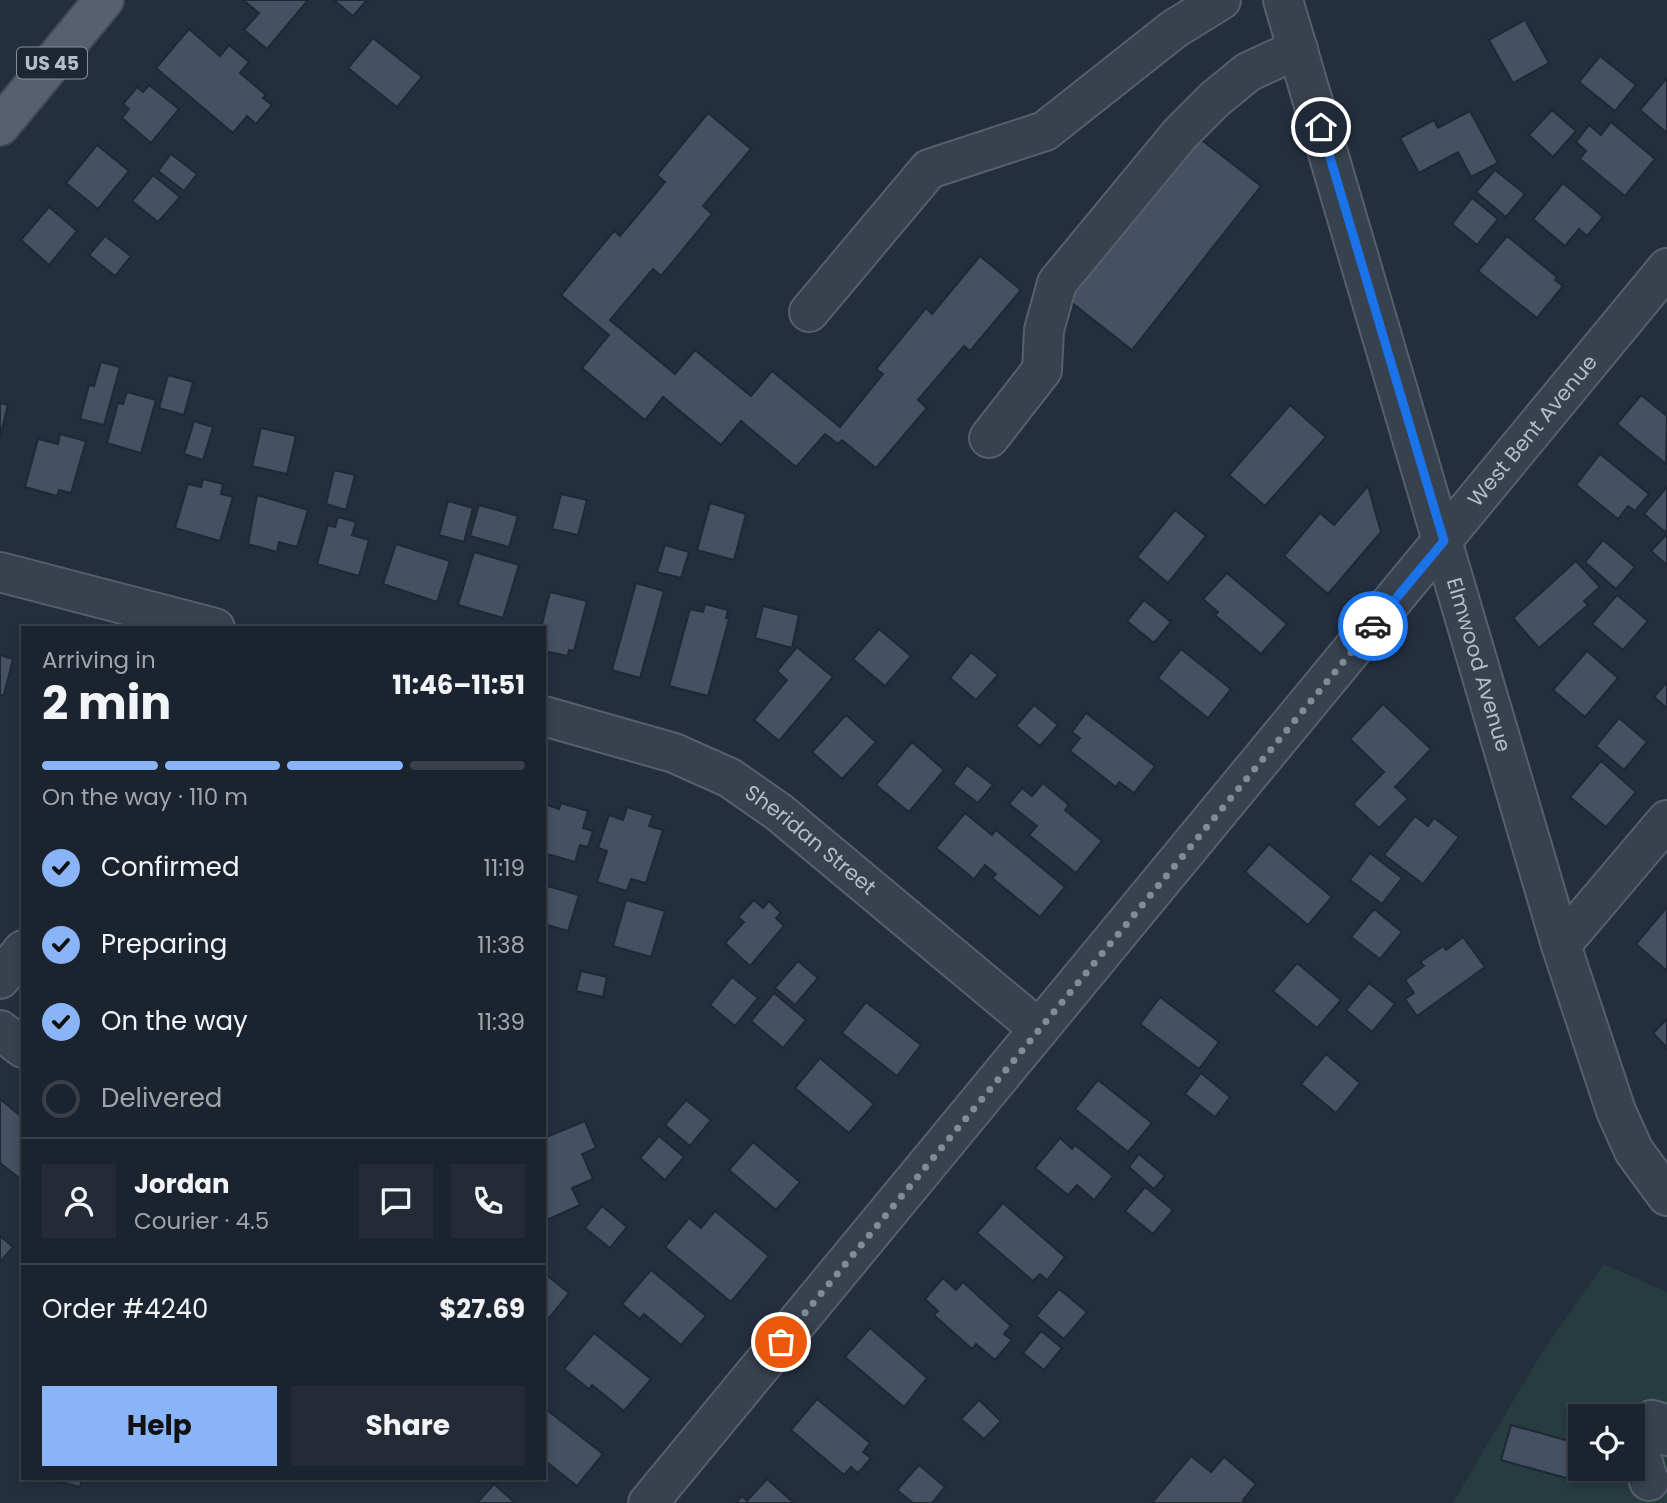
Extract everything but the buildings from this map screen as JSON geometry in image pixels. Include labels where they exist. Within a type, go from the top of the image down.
[{"type":"main road","name":"US 45","points":[[6,107],[104,0]]},
{"type":"street","points":[[810,312],[929,169],[1045,131],[1174,29],[1221,0]]},
{"type":"street","name":"Elmwood Avenue","points":[[1283,0],[1561,945],[1616,1111],[1634,1151],[1667,1196]]},
{"type":"street","points":[[989,438],[1042,370],[1044,330],[1057,283],[1180,134],[1215,99],[1248,72],[1298,49]]},
{"type":"street","name":"West Bent Avenue","points":[[649,1503],[1667,268]]},
{"type":"street","points":[[0,572],[153,620],[200,626]]},
{"type":"street","name":"Sheridan Street","points":[[546,717],[674,753],[730,778],[780,813],[1039,1029]]},
{"type":"street","points":[[1561,945],[1667,820]]},
{"type":"street","points":[[0,979],[21,953]]},
{"type":"street","points":[[0,1030],[21,1046]]},
{"type":"street","points":[[1644,1496],[1639,1451],[1643,1429],[1652,1420],[1659,1422],[1667,1436]]},
{"type":"green space","points":[[1604,1264],[1667,1292],[1667,1503],[1453,1503],[1541,1354]]},
{"type":"way so far","points":[[781,1342],[1373,626]]},
{"type":"route","points":[[1321,127],[1444,541],[1373,626]]}]
